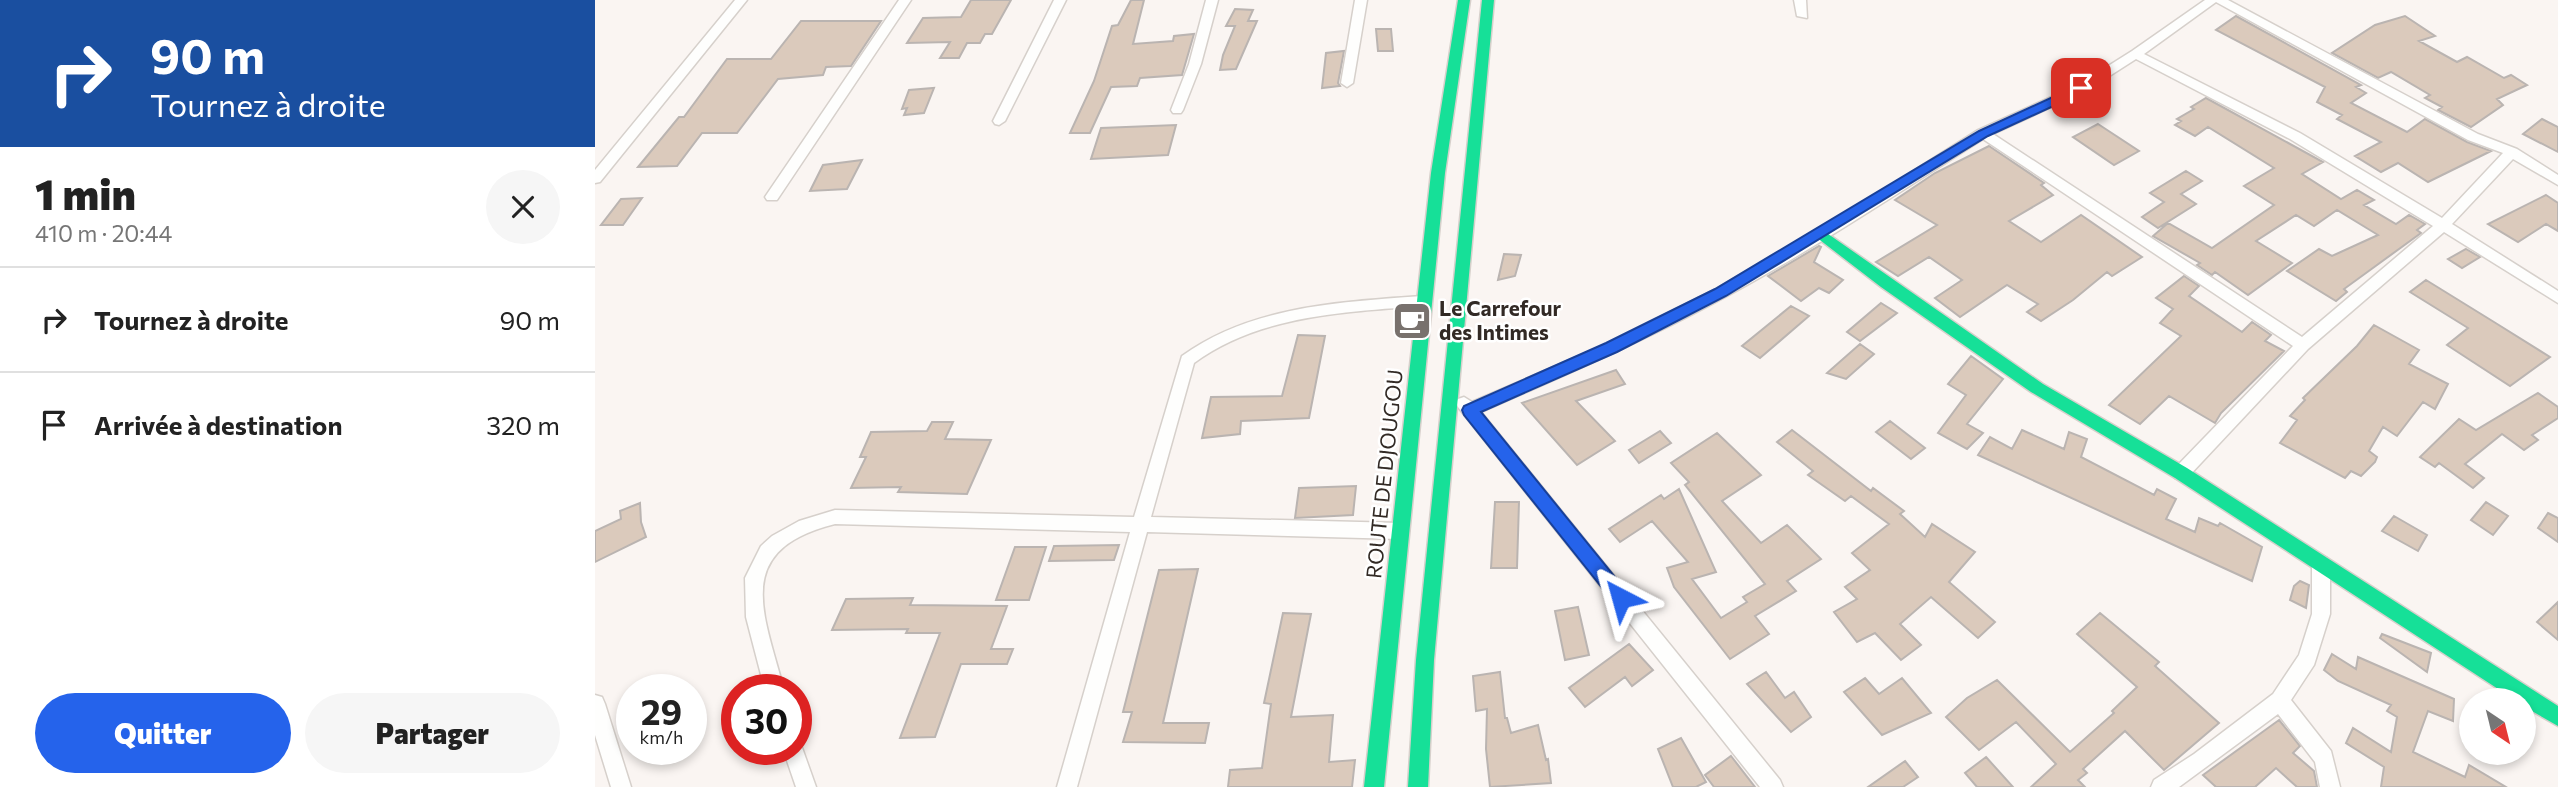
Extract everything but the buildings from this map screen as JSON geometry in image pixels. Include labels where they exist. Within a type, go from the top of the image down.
[{"type":"main road","name":"ROUTE DE DJOUGOU","points":[[1418,787],[1406,660],[1400,531],[1438,173],[1464,0]]},
{"type":"main road","name":"ROUTE DE DJOUGOU","points":[[1374,787],[1406,660],[1451,388],[1488,0]]},
{"type":"main road","points":[[1821,234],[1886,283],[2038,388],[2181,473],[2412,620],[2558,717]]},
{"type":"street","points":[[595,179],[741,0]]},
{"type":"street","points":[[772,197],[905,0]]},
{"type":"street","points":[[999,121],[1060,0]]},
{"type":"street","points":[[1177,110],[1195,64],[1212,0]]},
{"type":"street","points":[[1347,83],[1361,0]]},
{"type":"street","points":[[1800,0],[1803,16]]},
{"type":"street","points":[[1470,410],[1612,348],[1721,293],[1983,134],[2081,88],[2136,54],[2212,0]]},
{"type":"street","points":[[2220,0],[2473,137],[2512,152],[2558,181]]},
{"type":"street","points":[[2136,54],[2285,131],[2443,225],[2558,298]]},
{"type":"street","points":[[1983,134],[2303,345]]},
{"type":"street","points":[[2181,473],[2303,345],[2443,225],[2512,152]]},
{"type":"street","points":[[1067,787],[1187,360],[1201,347],[1224,335],[1270,322],[1358,306],[1423,301]]},
{"type":"street","points":[[1451,388],[1773,787]]},
{"type":"street","points":[[771,674],[753,597],[753,579],[763,558],[783,535],[807,523],[835,517],[1400,531]]},
{"type":"street","points":[[2161,787],[2201,761],[2280,701],[2307,659],[2321,614],[2321,564]]},
{"type":"street","points":[[2280,701],[2324,758],[2330,787]]},
{"type":"street","points":[[595,704],[621,787]]},
{"type":"street","points":[[798,765],[806,787]]},
{"type":"traffic: fast","points":[[1374,787],[1438,173],[1464,0]]},
{"type":"traffic: fast","points":[[1418,787],[1425,660],[1488,0]]},
{"type":"traffic: fast","points":[[1821,234],[1886,283],[2037,388],[2181,473],[2558,717]]},
{"type":"place","name":"Le Carrefour des Intimes","points":[[1412,321]]},
{"type":"route","points":[[1621,598],[1470,410],[1612,348],[1721,293],[1983,134],[2081,88]]}]
